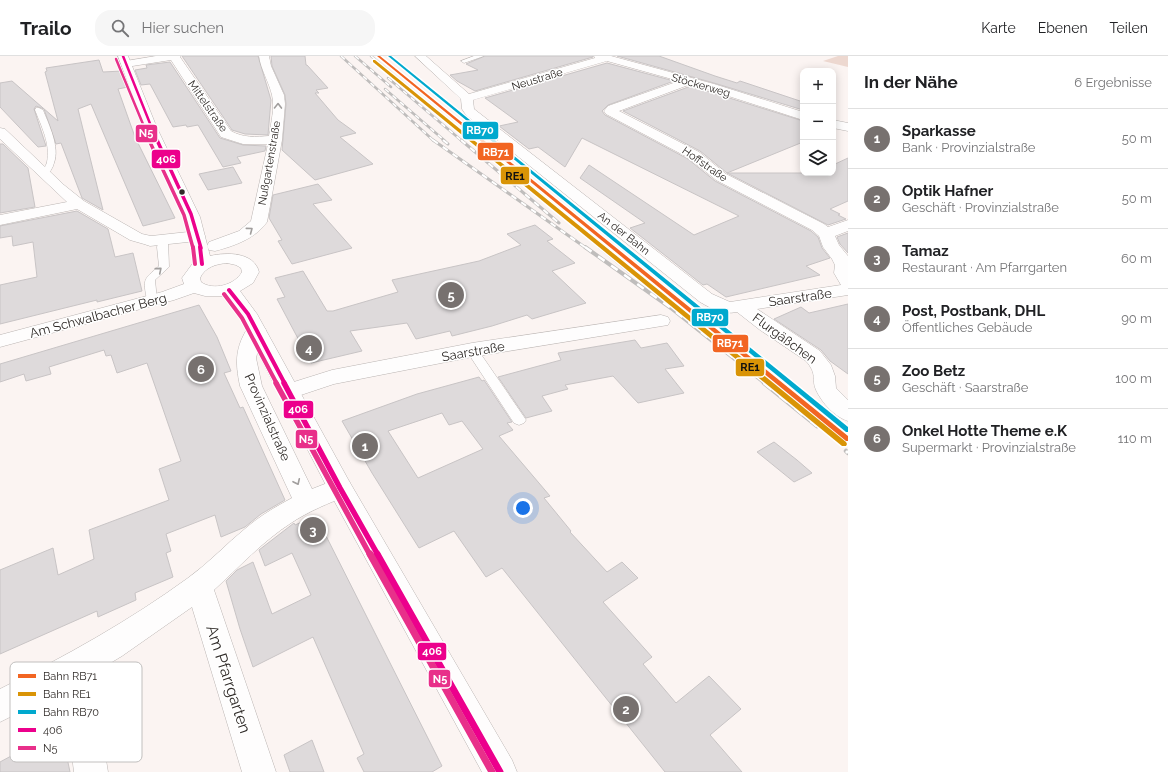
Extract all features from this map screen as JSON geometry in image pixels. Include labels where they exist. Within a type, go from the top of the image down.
[{"type":"street","name":"Mittelstraße","points":[[175,56],[226,134],[240,139],[275,140]]},
{"type":"street","points":[[175,56],[125,60],[151,128],[192,216],[202,256],[202,264]]},
{"type":"street","name":"Nußgartenstraße","points":[[215,246],[244,235],[255,227],[258,222],[275,140],[279,104],[278,95],[266,66],[264,56]]},
{"type":"street","name":"An der Bahn","points":[[420,56],[467,98],[468,109],[470,112],[534,164],[706,298],[717,304],[735,307]]},
{"type":"street","name":"Neustraße","points":[[467,98],[603,57]]},
{"type":"street","name":"Stöckerweg","points":[[603,57],[689,81],[800,115]]},
{"type":"street","name":"Hoffstraße","points":[[689,81],[610,111],[675,144],[694,155],[721,177],[809,222],[826,234],[831,247],[844,264],[843,273],[848,282]]},
{"type":"street","points":[[836,125],[848,127]]},
{"type":"street","points":[[1,135],[43,175],[79,204],[136,237],[150,241],[197,236]]},
{"type":"street","points":[[0,220],[79,204]]},
{"type":"street","points":[[192,216],[215,246],[227,258]]},
{"type":"street","points":[[826,234],[848,225]]},
{"type":"street","points":[[227,258],[243,262],[248,266],[251,271],[246,282],[229,290],[210,292],[194,286],[191,278],[196,268],[210,261],[227,258]]},
{"type":"street","name":"Am Schwalbacher Berg","points":[[0,341],[152,300],[194,286]]},
{"type":"street","name":"Provinzialstraße","points":[[229,290],[248,314],[340,488],[500,772]]},
{"type":"street","name":"Saarstraße","points":[[735,307],[848,290]]},
{"type":"street","name":"Flurgäßchen","points":[[735,307],[813,356],[821,365],[825,376],[826,389],[834,400],[848,413]]},
{"type":"street","name":"Saarstraße","points":[[288,391],[332,377],[472,350],[661,321]]},
{"type":"street","name":"Provinzialstraße","points":[[256,330],[246,351],[246,366],[252,386],[306,502]]},
{"type":"street","points":[[84,662],[143,626],[200,586],[255,536],[281,516],[306,502],[340,488]]},
{"type":"street","name":"Am Pfarrgarten","points":[[200,586],[259,772]]},
{"type":"street","points":[[0,706],[10,701]]},
{"type":"street","points":[[90,762],[92,772]]},
{"type":"lane","points":[[464,61],[481,56]]},
{"type":"lane","points":[[39,110],[46,127],[51,160],[49,167],[43,175]]},
{"type":"lane","points":[[152,300],[149,283],[151,276],[164,267],[165,260],[160,240]]},
{"type":"lane","points":[[472,350],[519,420]]},
{"type":"shaded area","points":[[838,56],[848,56],[848,67],[823,61]]},
{"type":"building","points":[[182,56],[258,56],[271,100],[268,135],[245,134],[232,130]]},
{"type":"building","points":[[271,56],[305,56],[306,65],[328,88],[316,90],[319,93],[315,93],[338,120],[356,133],[340,137],[373,164],[315,180],[282,150],[286,104],[285,95],[272,66]]},
{"type":"building","points":[[485,56],[593,57],[475,91],[457,81],[450,75],[478,70],[466,64]]},
{"type":"building","points":[[617,56],[659,56],[715,76],[737,83],[740,81],[800,101],[800,109]]},
{"type":"building","points":[[99,60],[103,72],[122,71],[128,87],[118,89],[135,137],[175,218],[143,226],[91,104],[78,109],[103,210],[82,198],[61,143],[56,144],[44,109],[36,106],[34,109],[46,146],[38,147],[0,107],[0,83],[12,81],[58,121],[45,72],[47,71],[46,68]]},
{"type":"building","points":[[170,62],[220,138],[243,145],[266,146],[265,151],[237,157],[241,163],[223,167],[198,125],[173,127],[150,84],[141,85],[135,70],[147,68],[146,65]]},
{"type":"building","points":[[607,63],[674,81],[608,105],[602,111],[605,115],[688,159],[715,181],[811,231],[818,237],[822,248],[830,258],[806,266],[820,275],[726,297],[707,284],[703,285],[630,228],[645,223],[580,178],[589,165],[694,235],[739,216],[582,138],[565,167],[538,147],[529,149],[499,126],[518,122],[485,98]]},
{"type":"building","points":[[691,86],[800,120],[800,143],[727,173],[700,151],[623,111]]},
{"type":"building","points":[[0,144],[3,144],[28,168],[35,207],[0,213]]},
{"type":"building","points":[[848,158],[848,201],[830,209],[846,219],[828,225],[727,173],[800,173],[800,176],[836,176],[836,164]]},
{"type":"building","points":[[233,167],[242,183],[208,190],[199,174]]},
{"type":"building","points":[[318,184],[332,200],[313,204],[352,248],[292,264],[278,241],[282,240],[269,218],[273,195]]},
{"type":"building","points":[[77,211],[108,229],[115,257],[133,253],[142,291],[97,302],[97,300],[0,324],[0,285],[37,277],[33,242],[13,246],[12,236],[0,238],[0,226]]},
{"type":"building","points":[[535,225],[553,239],[547,241],[575,263],[552,271],[586,303],[532,319],[527,315],[452,336],[450,331],[416,339],[407,323],[350,331],[362,351],[311,363],[277,299],[285,297],[275,278],[303,271],[327,311],[333,311],[398,292],[392,280],[479,261],[521,245],[507,234]]},
{"type":"building","points":[[848,233],[848,253],[840,244],[837,237]]},
{"type":"building","points":[[848,304],[848,374],[830,361],[821,350],[774,319],[801,307],[809,313]]},
{"type":"building","points":[[199,305],[217,337],[231,371],[224,373],[240,408],[243,407],[285,500],[261,514],[245,527],[221,537],[215,515],[166,534],[171,551],[166,553],[173,577],[135,593],[136,600],[98,617],[97,611],[0,654],[0,570],[53,548],[58,575],[94,559],[89,530],[169,500],[159,469],[181,461],[147,363],[117,373],[111,355],[106,356],[104,350],[49,367],[51,374],[26,381],[24,374],[0,382],[0,364]]},
{"type":"building","points":[[635,340],[641,348],[667,343],[684,366],[665,369],[684,393],[638,403],[613,376],[565,385],[568,389],[542,396],[552,411],[526,418],[498,377],[561,360],[558,353]]},
{"type":"building","points":[[479,377],[482,381],[484,380],[512,422],[507,423],[513,430],[499,436],[550,496],[544,498],[571,531],[570,532],[607,572],[622,562],[638,578],[603,602],[652,657],[643,664],[676,703],[709,676],[741,709],[710,735],[742,772],[665,772],[502,568],[486,577],[454,531],[419,548],[372,473],[342,421],[417,394]],"holes":[[[442,413],[449,425],[462,421],[483,449],[418,478],[388,431]]]},
{"type":"building","points":[[774,442],[812,473],[794,482],[757,452]]},
{"type":"building","points":[[316,516],[442,766],[432,772],[364,772],[357,758],[364,754],[313,637],[253,667],[226,581],[237,570],[253,562],[272,614],[311,595],[292,553],[265,566],[259,550],[294,523],[295,525]]},
{"type":"building","points":[[312,740],[324,772],[290,772],[284,755]]},
{"type":"building","points":[[10,757],[10,762],[68,762],[70,772],[0,772],[0,762]]},
{"type":"railway","points":[[341,56],[434,141]]},
{"type":"railway","points":[[355,56],[391,87]]},
{"type":"railway","points":[[371,56],[473,141]]},
{"type":"railway","points":[[388,78],[462,141]]},
{"type":"railway","points":[[385,89],[445,141]]},
{"type":"railway","points":[[433,140],[586,248]]},
{"type":"railway","points":[[443,140],[448,144]]},
{"type":"railway","points":[[461,140],[559,223]]},
{"type":"railway","points":[[472,140],[601,248]]},
{"type":"railway","points":[[585,247],[671,308],[766,384]]},
{"type":"railway","points":[[600,247],[630,272]]},
{"type":"railway","points":[[764,383],[817,426]]},
{"type":"rail line","name":"RB71","points":[[378,56],[848,439]]},
{"type":"rail line","name":"RB70","points":[[389,56],[848,430]]},
{"type":"rail line","name":"RE1","points":[[374,61],[844,444]]},
{"type":"transit line","name":"406","points":[[123,56],[148,121],[191,214],[201,248],[202,264]]},
{"type":"transit line","name":"N5","points":[[116,59],[142,124],[184,215],[194,249],[195,264]]},
{"type":"transit line","name":"406","points":[[229,290],[248,314],[340,488],[500,772]]},
{"type":"transit line","name":"N5","points":[[224,294],[242,318],[334,491],[492,772]]},
{"type":"place","name":"Zoo Betz","points":[[451,295]]},
{"type":"place","name":"Post, Postbank, DHL","points":[[309,348]]},
{"type":"place","name":"Onkel Hotte Theme e.K","points":[[201,369]]},
{"type":"place","name":"Sparkasse","points":[[365,446]]},
{"type":"place","name":"Tamaz","points":[[313,530]]},
{"type":"place","name":"Optik Hafner","points":[[626,709]]}]
